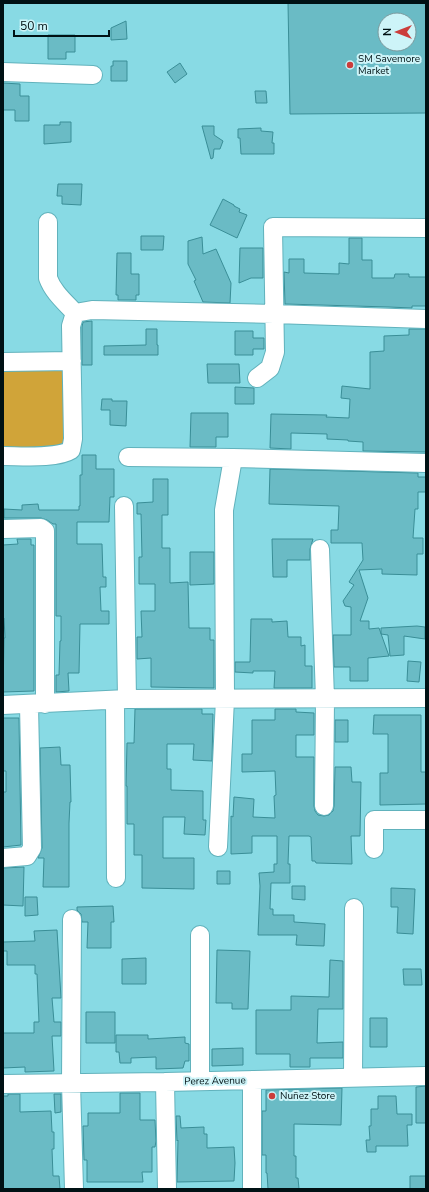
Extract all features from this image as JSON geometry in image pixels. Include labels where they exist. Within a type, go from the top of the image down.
[{"type":"street","points":[[3,72],[93,74]]},
{"type":"street","points":[[48,222],[48,278],[50,285],[75,313]]},
{"type":"street","points":[[257,378],[270,368],[274,357],[273,227],[426,228]]},
{"type":"street","points":[[75,313],[92,310],[426,319]]},
{"type":"street","points":[[3,456],[65,454],[72,450],[72,326],[75,313]]},
{"type":"street","points":[[3,362],[72,361]]},
{"type":"street","points":[[128,457],[426,463]]},
{"type":"street","points":[[218,847],[225,699],[224,510],[232,464]]},
{"type":"street","points":[[116,878],[124,506]]},
{"type":"street","points":[[3,529],[40,528],[45,531],[32,848],[28,856],[3,858]]},
{"type":"street","points":[[320,549],[325,699],[324,806]]},
{"type":"street","points":[[3,705],[121,700],[426,698]]},
{"type":"street","points":[[374,849],[374,820],[426,820]]},
{"type":"street","points":[[353,1078],[354,908]]},
{"type":"street","points":[[72,919],[71,1083],[74,1189]]},
{"type":"street","points":[[200,935],[200,1081]]},
{"type":"street","name":"Perez Avenue","points":[[3,1084],[426,1076]]},
{"type":"street","points":[[252,1080],[252,1189]]},
{"type":"street","points":[[165,1082],[167,1189]]},
{"type":"shaded area","points":[[3,368],[63,368],[63,449],[3,449]]},
{"type":"building","name":"SM Savemore Market","points":[[288,3],[426,3],[426,113],[290,114]]},
{"type":"building","points":[[126,21],[127,39],[111,40],[111,28]]},
{"type":"building","points":[[48,35],[75,35],[75,52],[66,52],[66,59],[48,59]]},
{"type":"building","points":[[113,61],[127,61],[127,81],[111,81],[111,66],[113,66]]},
{"type":"building","points":[[180,63],[187,74],[175,83],[167,72]]},
{"type":"building","points":[[3,83],[20,84],[20,96],[29,96],[29,121],[15,121],[15,110],[3,110]]},
{"type":"building","points":[[255,91],[266,91],[267,103],[256,103]]},
{"type":"building","points":[[60,122],[71,122],[71,142],[44,144],[44,125],[60,125]]},
{"type":"building","points":[[202,126],[214,126],[214,135],[223,141],[220,149],[214,149],[213,158],[211,159]]},
{"type":"building","points":[[261,128],[261,131],[273,132],[272,143],[274,143],[274,154],[241,154],[238,129]]},
{"type":"building","points":[[58,184],[82,184],[81,205],[62,204],[62,196],[57,196]]},
{"type":"building","points":[[223,199],[240,209],[239,212],[247,215],[237,238],[210,225]]},
{"type":"building","points":[[141,236],[164,236],[163,250],[141,250]]},
{"type":"building","points":[[202,237],[203,254],[216,249],[231,283],[230,303],[203,302],[194,281],[196,280],[188,264],[188,241]]},
{"type":"building","points":[[349,238],[362,238],[362,260],[372,260],[372,278],[394,278],[395,274],[409,274],[409,277],[426,277],[426,306],[412,306],[412,308],[285,304],[284,272],[289,273],[289,259],[304,259],[304,273],[339,274],[339,263],[349,264]]},
{"type":"building","points":[[240,248],[263,248],[263,278],[251,278],[239,283]]},
{"type":"building","points":[[117,253],[131,253],[131,274],[139,274],[139,295],[136,295],[136,300],[118,300],[118,295],[116,295]]},
{"type":"building","points":[[92,321],[92,365],[82,365],[83,322]]},
{"type":"building","points":[[146,329],[157,329],[158,355],[104,355],[104,346],[146,345]]},
{"type":"building","points":[[409,329],[426,329],[426,452],[363,451],[363,442],[327,439],[327,434],[291,433],[291,449],[270,448],[271,414],[327,415],[326,417],[349,418],[350,399],[341,398],[342,386],[370,389],[370,352],[384,351],[384,336],[409,335]]},
{"type":"building","points":[[235,331],[253,331],[253,338],[264,338],[264,349],[253,349],[253,355],[235,355]]},
{"type":"building","points":[[207,364],[239,364],[240,383],[208,383]]},
{"type":"building","points":[[235,387],[254,388],[254,404],[235,404]]},
{"type":"building","points":[[102,399],[127,401],[126,426],[110,425],[110,410],[101,410]]},
{"type":"building","points":[[191,413],[228,413],[228,437],[216,437],[216,447],[190,447]]},
{"type":"building","points":[[82,455],[96,455],[96,469],[114,469],[114,497],[110,497],[109,522],[77,522],[77,544],[102,544],[103,577],[106,577],[106,587],[100,587],[101,611],[109,611],[109,624],[80,624],[79,673],[68,673],[69,691],[56,692],[56,675],[59,675],[61,616],[56,616],[56,524],[41,518],[4,518],[4,509],[22,510],[22,505],[38,504],[39,510],[79,510]]},
{"type":"building","points":[[270,469],[418,473],[418,477],[426,477],[426,492],[418,492],[418,509],[415,509],[413,538],[423,538],[423,554],[417,554],[417,575],[382,574],[382,569],[359,570],[368,598],[360,621],[369,621],[369,629],[379,628],[389,656],[368,658],[368,681],[350,681],[350,667],[334,667],[333,635],[351,635],[351,607],[345,606],[343,601],[354,585],[349,582],[363,560],[362,543],[331,543],[331,530],[338,530],[339,506],[269,504]]},
{"type":"building","points":[[153,479],[168,479],[168,515],[162,515],[162,548],[170,548],[170,583],[188,582],[189,628],[210,628],[210,640],[214,640],[214,688],[151,687],[151,658],[137,659],[137,637],[142,637],[141,611],[155,611],[155,584],[139,584],[139,557],[142,557],[141,514],[137,514],[137,503],[153,502]]},
{"type":"building","points":[[17,539],[31,539],[31,545],[34,545],[34,691],[3,692],[5,638],[3,618],[3,545],[18,544]]},
{"type":"building","points":[[272,539],[313,539],[310,549],[310,560],[287,560],[287,577],[273,577]]},
{"type":"building","points":[[190,552],[214,552],[214,584],[190,585]]},
{"type":"building","points":[[251,619],[272,619],[272,622],[287,621],[288,637],[301,637],[301,646],[305,645],[305,666],[312,666],[312,688],[274,688],[275,671],[253,671],[253,673],[235,672],[235,662],[250,662]]},
{"type":"building","points":[[425,627],[425,639],[404,636],[404,655],[390,656],[388,635],[381,634],[381,628]]},
{"type":"building","points":[[408,661],[421,662],[419,682],[407,681]]},
{"type":"building","points":[[135,709],[202,709],[202,714],[213,714],[212,761],[193,760],[194,744],[167,744],[167,769],[171,769],[171,790],[203,791],[203,820],[206,820],[205,835],[184,834],[185,817],[163,817],[163,858],[194,858],[194,889],[142,888],[142,855],[134,855],[134,824],[127,824],[127,743],[134,743]]},
{"type":"building","points":[[275,709],[296,709],[296,712],[314,713],[314,735],[296,735],[296,757],[314,757],[314,806],[318,815],[329,815],[333,811],[335,767],[351,767],[352,782],[361,782],[360,836],[351,836],[352,864],[316,863],[315,861],[312,861],[311,837],[289,836],[288,864],[290,864],[290,883],[271,883],[270,909],[273,909],[273,915],[294,915],[294,922],[325,924],[324,946],[296,945],[297,935],[258,935],[260,886],[259,873],[274,872],[274,864],[277,864],[277,836],[252,836],[252,853],[231,854],[231,816],[233,817],[234,797],[254,799],[253,817],[275,818],[275,771],[242,772],[242,754],[252,754],[252,720],[275,720]]},
{"type":"building","points":[[374,715],[421,715],[421,772],[426,772],[426,804],[380,805],[380,773],[388,773],[388,734],[373,734]]},
{"type":"building","points":[[3,718],[19,718],[21,845],[3,847],[3,792],[6,792],[6,771],[3,771]]},
{"type":"building","points":[[335,720],[348,720],[348,742],[335,742]]},
{"type":"building","points":[[60,747],[61,765],[70,765],[71,802],[69,823],[69,887],[43,887],[44,858],[38,858],[42,848],[40,748]]},
{"type":"building","points":[[24,867],[23,906],[3,905],[3,868]]},
{"type":"building","points":[[217,871],[230,871],[230,884],[217,884]]},
{"type":"building","points":[[292,886],[305,886],[305,900],[292,899]]},
{"type":"building","points":[[391,888],[415,889],[413,934],[397,933],[398,907],[391,907]]},
{"type":"building","points":[[25,897],[37,897],[38,915],[25,916]]},
{"type":"building","points":[[113,906],[114,922],[111,922],[111,948],[87,948],[88,922],[82,922],[81,914],[77,910],[77,907]]},
{"type":"building","points":[[57,930],[61,998],[52,998],[54,1022],[61,1022],[61,1036],[52,1036],[54,1071],[25,1072],[25,1067],[3,1068],[3,1033],[34,1033],[34,1022],[39,1022],[37,974],[35,974],[35,965],[7,965],[7,951],[3,951],[3,942],[35,941],[34,931]]},
{"type":"building","points":[[217,950],[250,951],[248,1009],[232,1009],[232,1003],[216,1003]]},
{"type":"building","points":[[146,958],[146,984],[122,984],[122,959]]},
{"type":"building","points":[[330,960],[343,961],[343,1009],[318,1009],[317,1043],[343,1042],[343,1058],[310,1058],[310,1067],[290,1067],[290,1054],[256,1054],[256,1010],[291,1010],[291,996],[329,997]]},
{"type":"building","points":[[403,969],[421,969],[422,985],[404,985]]},
{"type":"building","points":[[86,1012],[115,1012],[115,1043],[86,1043]]},
{"type":"building","points":[[370,1018],[387,1018],[387,1047],[370,1047]]},
{"type":"building","points":[[116,1035],[148,1035],[148,1039],[185,1037],[185,1043],[189,1044],[189,1061],[185,1061],[183,1068],[156,1069],[156,1057],[131,1058],[131,1063],[120,1063],[119,1052],[116,1052]]},
{"type":"building","points":[[243,1048],[243,1065],[212,1066],[212,1049]]},
{"type":"building","points":[[426,1086],[426,1123],[416,1123],[416,1087]]},
{"type":"building","points":[[342,1088],[341,1125],[294,1124],[294,1156],[296,1156],[296,1178],[298,1178],[299,1189],[268,1189],[266,1155],[262,1155],[262,1111],[266,1111],[266,1090]]},
{"type":"building","points":[[120,1093],[140,1093],[140,1120],[155,1120],[156,1141],[155,1147],[152,1147],[152,1172],[142,1172],[143,1182],[87,1182],[87,1160],[84,1160],[83,1126],[88,1126],[88,1113],[120,1113]]},
{"type":"building","points":[[8,1094],[20,1094],[20,1112],[51,1111],[52,1132],[54,1132],[54,1149],[52,1149],[53,1176],[59,1176],[60,1189],[3,1189],[3,1096],[8,1096]]},
{"type":"building","points":[[54,1094],[61,1094],[61,1112],[55,1113]]},
{"type":"building","points":[[378,1096],[396,1096],[397,1114],[412,1114],[412,1125],[407,1125],[408,1146],[376,1146],[376,1152],[367,1152],[366,1140],[370,1140],[369,1126],[371,1126],[371,1109],[378,1109]]},
{"type":"building","points":[[176,1116],[180,1116],[181,1128],[204,1127],[204,1134],[207,1134],[207,1148],[234,1147],[234,1181],[177,1182],[178,1140],[177,1141]]},
{"type":"building","points":[[410,1176],[426,1176],[426,1189],[410,1189]]},
{"type":"place","name":"SM Savemore Market","points":[[350,65]]},
{"type":"place","name":"Nuñez Store","points":[[272,1096]]}]
